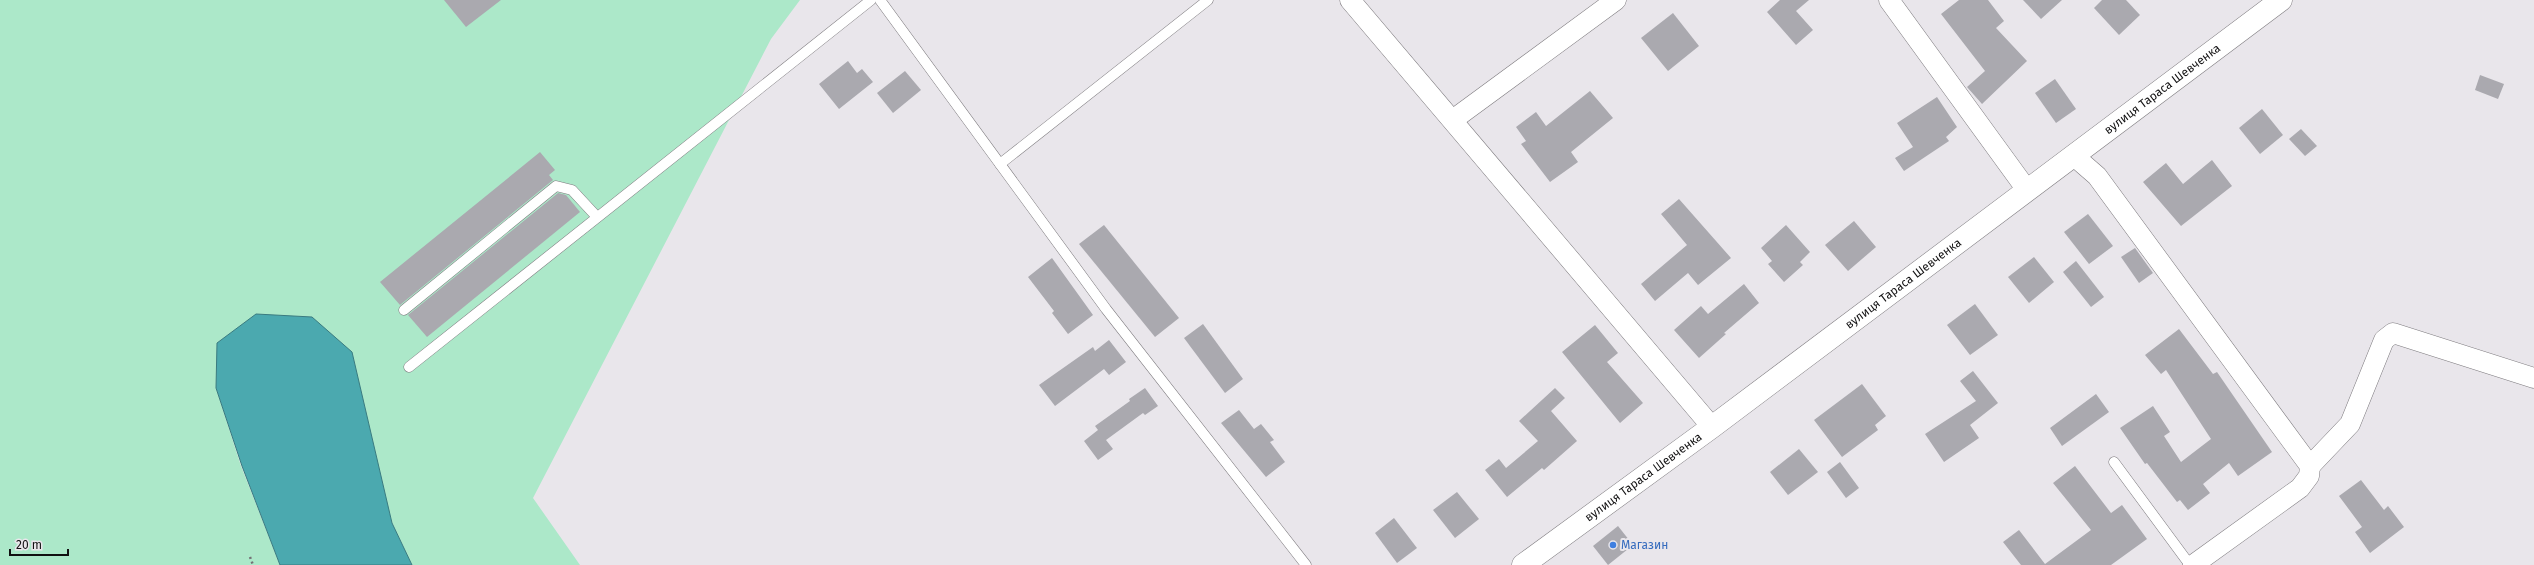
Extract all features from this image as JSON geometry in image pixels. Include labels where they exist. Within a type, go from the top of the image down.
[{"type":"street","points":[[1350,0],[1454,119],[1712,427]]},
{"type":"street","points":[[1454,119],[1616,0]]},
{"type":"street","points":[[1889,0],[2026,190]]},
{"type":"street","name":"вулиця Тараса Шевченка","points":[[1523,565],[1712,427],[2281,0]]},
{"type":"street","points":[[2074,156],[2097,176],[2310,466]]},
{"type":"street","points":[[2191,565],[2300,488],[2308,476],[2310,466],[2350,424],[2384,340],[2393,333],[2534,378]]},
{"type":"lane","points":[[409,367],[871,0]]},
{"type":"lane","points":[[880,0],[1106,309],[1306,565]]},
{"type":"lane","points":[[1000,164],[1208,0]]},
{"type":"lane","points":[[404,310],[556,186],[572,190],[597,217]]},
{"type":"lane","points":[[2114,462],[2191,565]]},
{"type":"path","points":[[250,557],[253,565]]},
{"type":"green space","points":[[0,0],[800,0],[771,39],[533,498],[580,565],[412,565],[392,523],[216,388],[241,466],[280,565],[0,565]]},
{"type":"water","points":[[256,314],[312,317],[352,352],[392,523],[412,565],[280,565],[242,466],[216,388],[217,343]]},
{"type":"building","points":[[444,0],[501,0],[466,27]]},
{"type":"building","points":[[1780,0],[1809,0],[1796,11],[1813,30],[1796,45],[1767,12]]},
{"type":"building","points":[[1959,0],[1988,0],[2004,21],[1996,28],[2027,61],[1982,104],[1967,87],[1985,71],[1941,14]]},
{"type":"building","points":[[2023,0],[2062,0],[2041,19]]},
{"type":"building","points":[[2102,0],[2126,0],[2140,15],[2119,35],[2094,8]]},
{"type":"building","points":[[1673,13],[1699,46],[1668,71],[1641,38]]},
{"type":"building","points":[[848,61],[857,73],[862,69],[873,82],[839,109],[819,84]]},
{"type":"building","points":[[905,71],[921,90],[893,113],[877,93]]},
{"type":"building","points":[[2480,75],[2504,84],[2498,99],[2475,90]]},
{"type":"building","points":[[2055,79],[2076,109],[2056,123],[2035,93]]},
{"type":"building","points":[[1590,91],[1613,118],[1571,152],[1578,162],[1550,182],[1521,144],[1526,141],[1516,127],[1536,112],[1546,126]]},
{"type":"building","points":[[1937,97],[1957,127],[1946,137],[1949,141],[1904,171],[1895,158],[1913,147],[1897,123]]},
{"type":"building","points":[[2262,109],[2283,135],[2260,154],[2239,128]]},
{"type":"building","points":[[2301,129],[2317,146],[2305,156],[2289,139]]},
{"type":"building","points":[[540,152],[555,170],[549,175],[553,180],[400,305],[380,282]]},
{"type":"building","points":[[2212,160],[2232,186],[2181,226],[2143,182],[2166,163],[2183,184]]},
{"type":"building","points":[[558,193],[566,195],[580,212],[427,337],[408,315]]},
{"type":"building","points":[[1679,199],[1731,258],[1698,285],[1688,273],[1655,301],[1641,284],[1687,245],[1661,214]]},
{"type":"building","points":[[2088,214],[2113,246],[2089,264],[2064,232]]},
{"type":"building","points":[[1854,221],[1876,247],[1848,271],[1825,245]]},
{"type":"building","points":[[1104,225],[1179,318],[1155,337],[1079,244]]},
{"type":"building","points":[[1786,225],[1810,252],[1800,262],[1803,265],[1784,282],[1768,264],[1772,261],[1761,248]]},
{"type":"building","points":[[2135,248],[2153,273],[2139,283],[2121,257]]},
{"type":"building","points":[[2034,257],[2054,282],[2029,303],[2008,277]]},
{"type":"building","points":[[1052,258],[1093,315],[1068,334],[1052,313],[1054,311],[1028,277]]},
{"type":"building","points":[[2076,261],[2104,297],[2091,307],[2063,272]]},
{"type":"building","points":[[1744,284],[1759,303],[1724,333],[1726,334],[1699,358],[1674,330],[1701,306],[1708,314]]},
{"type":"building","points":[[1975,304],[1998,335],[1970,355],[1947,325]]},
{"type":"building","points":[[1203,324],[1243,379],[1225,393],[1184,338]]},
{"type":"building","points":[[1595,325],[1618,353],[1607,362],[1643,403],[1620,423],[1562,352]]},
{"type":"building","points":[[2179,329],[2213,374],[2217,372],[2272,452],[2238,476],[2229,463],[2203,484],[2210,493],[2188,510],[2180,500],[2177,502],[2147,463],[2145,464],[2120,428],[2153,406],[2170,432],[2164,436],[2181,462],[2211,439],[2166,370],[2161,374],[2145,355]]},
{"type":"building","points":[[1109,340],[1126,362],[1109,375],[1104,369],[1055,406],[1039,385],[1093,347],[1095,351]]},
{"type":"building","points":[[1973,371],[1998,403],[1970,425],[1979,438],[1944,462],[1925,434],[1976,401],[1960,381]]},
{"type":"building","points":[[1862,384],[1886,416],[1875,425],[1878,430],[1842,457],[1814,420]]},
{"type":"building","points":[[1145,388],[1158,406],[1145,415],[1143,413],[1106,440],[1113,449],[1098,460],[1084,441],[1098,430],[1095,426],[1130,401],[1129,399]]},
{"type":"building","points":[[1555,388],[1565,398],[1551,411],[1577,441],[1544,470],[1542,468],[1507,497],[1485,470],[1499,459],[1506,468],[1538,441],[1519,421]]},
{"type":"building","points":[[2096,394],[2109,412],[2062,446],[2050,428]]},
{"type":"building","points":[[1239,410],[1254,429],[1261,424],[1274,440],[1270,442],[1285,462],[1266,477],[1221,423]]},
{"type":"building","points":[[1799,449],[1818,472],[1788,495],[1770,472]]},
{"type":"building","points":[[1840,462],[1859,488],[1846,498],[1827,472]]},
{"type":"building","points":[[2075,466],[2111,513],[2122,505],[2147,539],[2111,565],[2021,565],[2003,542],[2019,530],[2045,564],[2091,530],[2053,483]]},
{"type":"building","points":[[2361,480],[2384,510],[2388,506],[2404,527],[2370,553],[2355,532],[2362,527],[2339,496]]},
{"type":"building","points":[[1457,492],[1479,519],[1455,538],[1433,510]]},
{"type":"building","points":[[1394,518],[1417,548],[1397,563],[1375,533]]},
{"type":"building","name":"Магазин","points":[[1618,526],[1633,545],[1608,565],[1593,546]]},
{"type":"place","name":"Магазин","points":[[1613,545]]}]
